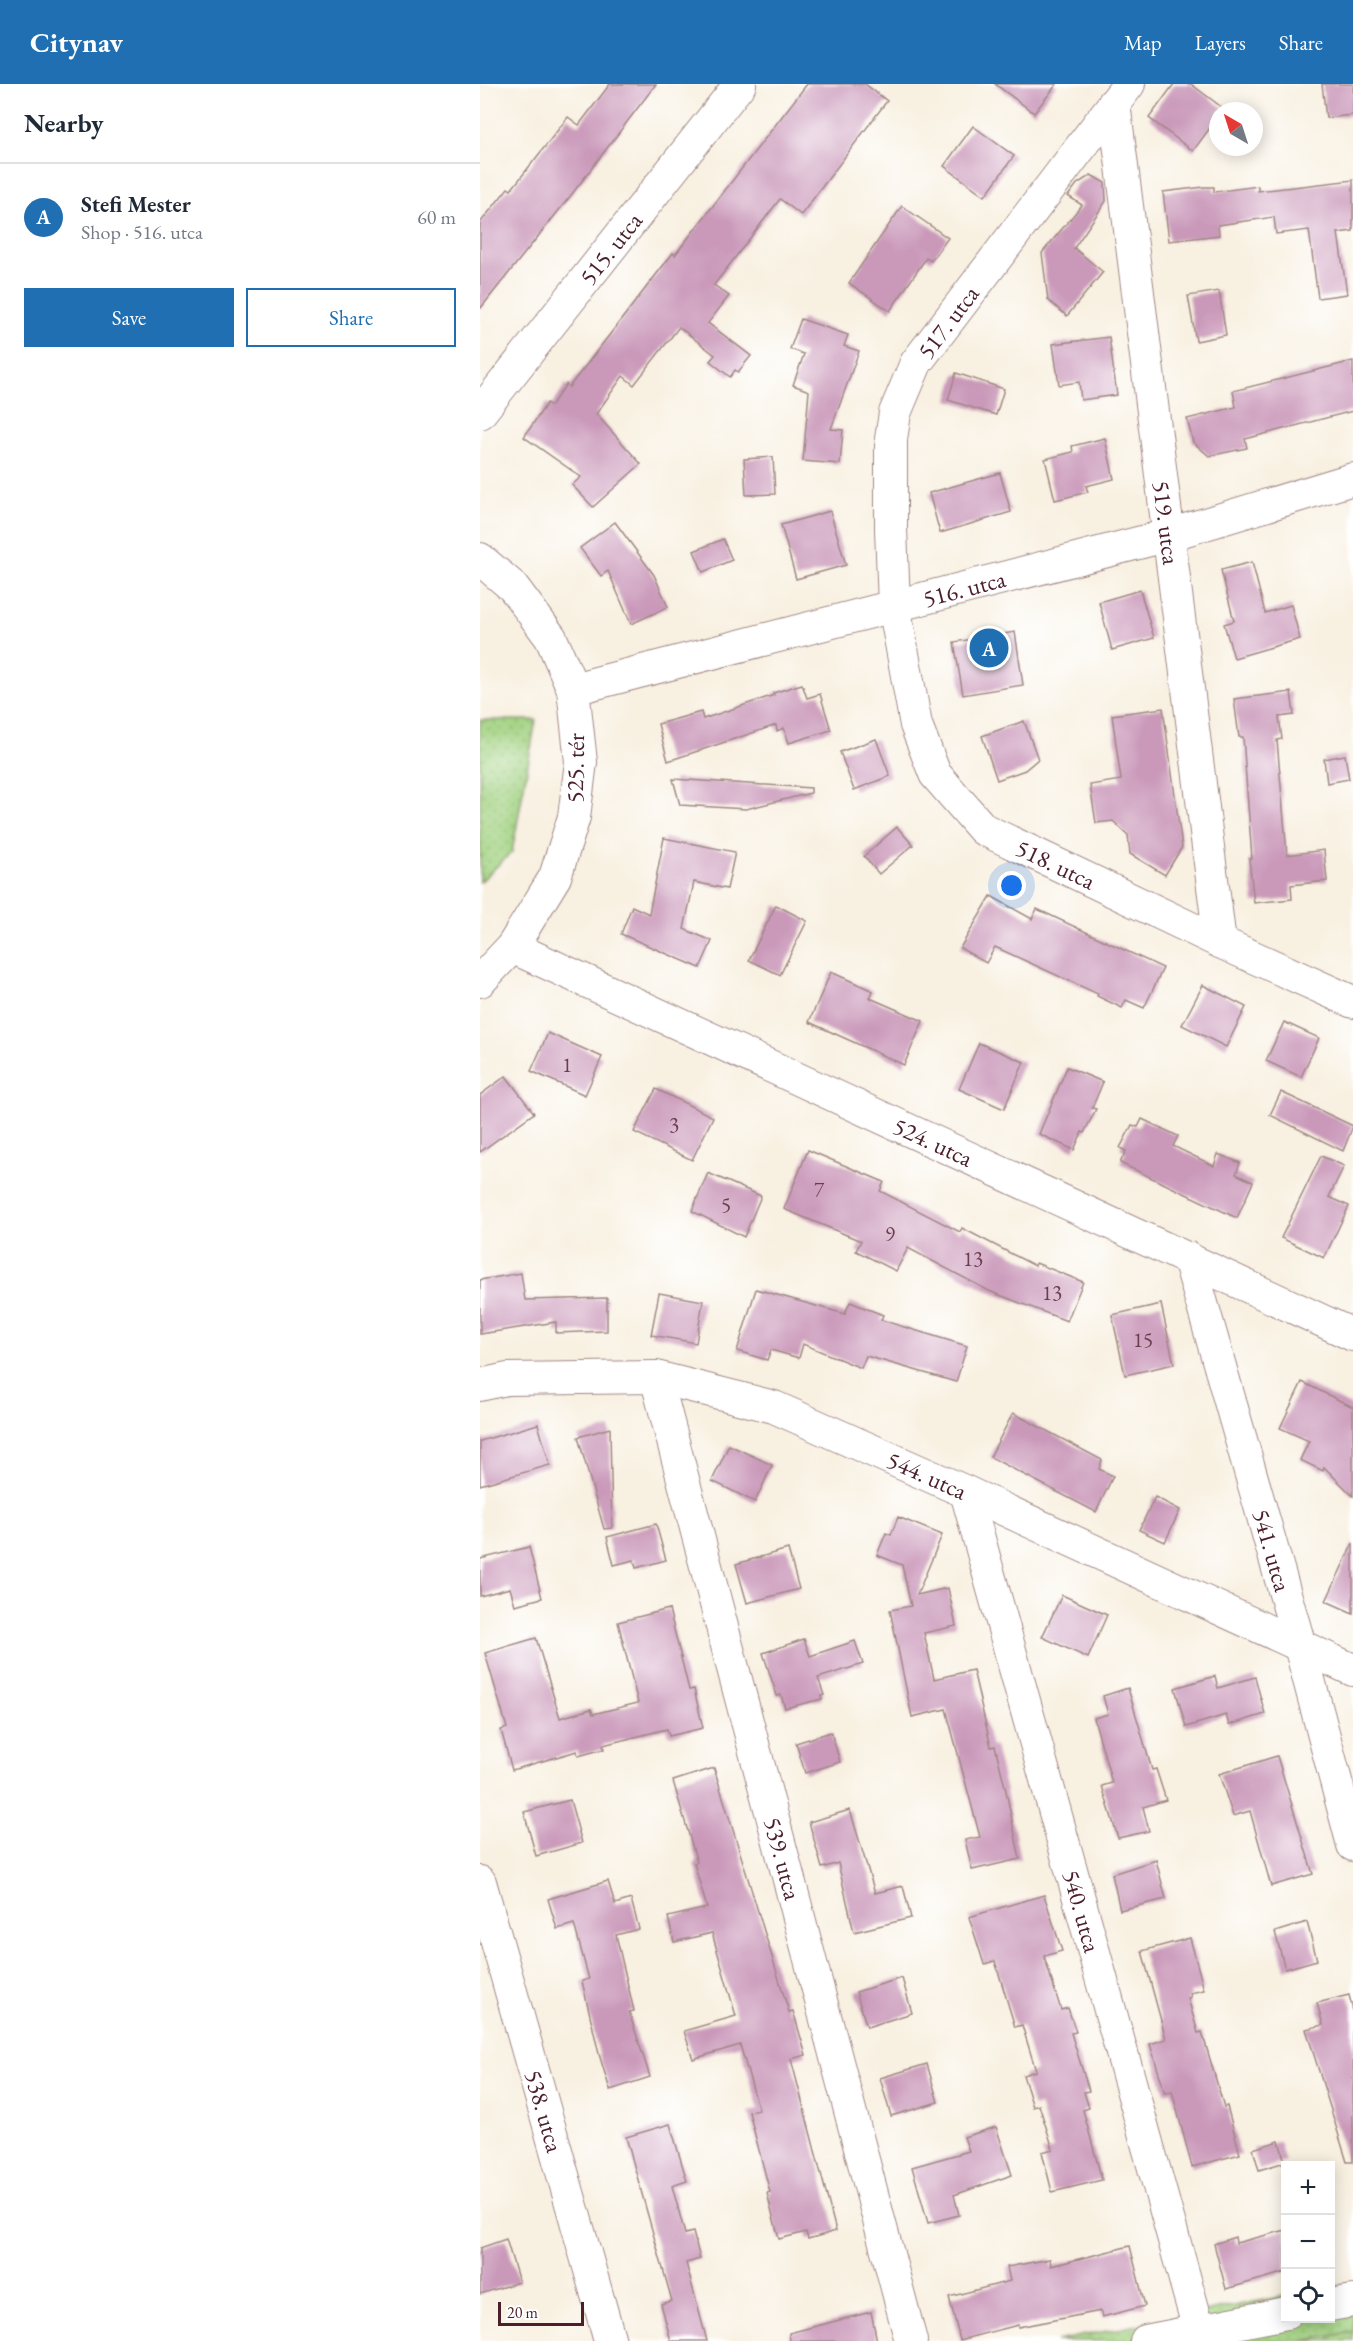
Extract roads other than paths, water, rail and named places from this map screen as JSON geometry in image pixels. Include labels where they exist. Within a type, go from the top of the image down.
[{"type":"street","name":"515. utca","points":[[480,413],[740,84]]},
{"type":"street","name":"519. utca","points":[[1121,93],[1169,535],[1220,942]]},
{"type":"street","name":"517. utca","points":[[894,605],[891,439],[895,412],[905,387],[916,363],[1121,93]]},
{"type":"street","name":"516. utca","points":[[573,689],[1169,535],[1353,479]]},
{"type":"street","name":"525. tér","points":[[480,559],[513,587],[551,638],[573,689],[581,762],[574,817],[555,877],[512,947],[480,981]]},
{"type":"street","name":"518. utca","points":[[894,605],[916,725],[935,774],[983,829],[1220,942],[1353,1002]]},
{"type":"street","name":"524. utca","points":[[512,947],[1353,1335]]},
{"type":"street","name":"541. utca","points":[[1189,1258],[1300,1646],[1353,1845]]},
{"type":"street","name":"544. utca","points":[[480,1385],[507,1379],[656,1377],[774,1407],[966,1492],[1353,1670]]},
{"type":"street","name":"539. utca","points":[[656,1377],[911,2341]]},
{"type":"street","name":"540. utca","points":[[966,1492],[1198,2330]]},
{"type":"street","name":"538. utca","points":[[480,1882],[609,2341]]},
{"type":"street","points":[[1335,2304],[1353,2301]]},
{"type":"street","points":[[1146,2341],[1281,2314]]},
{"type":"place","name":"Stefi Mester","points":[[989,648]]}]
